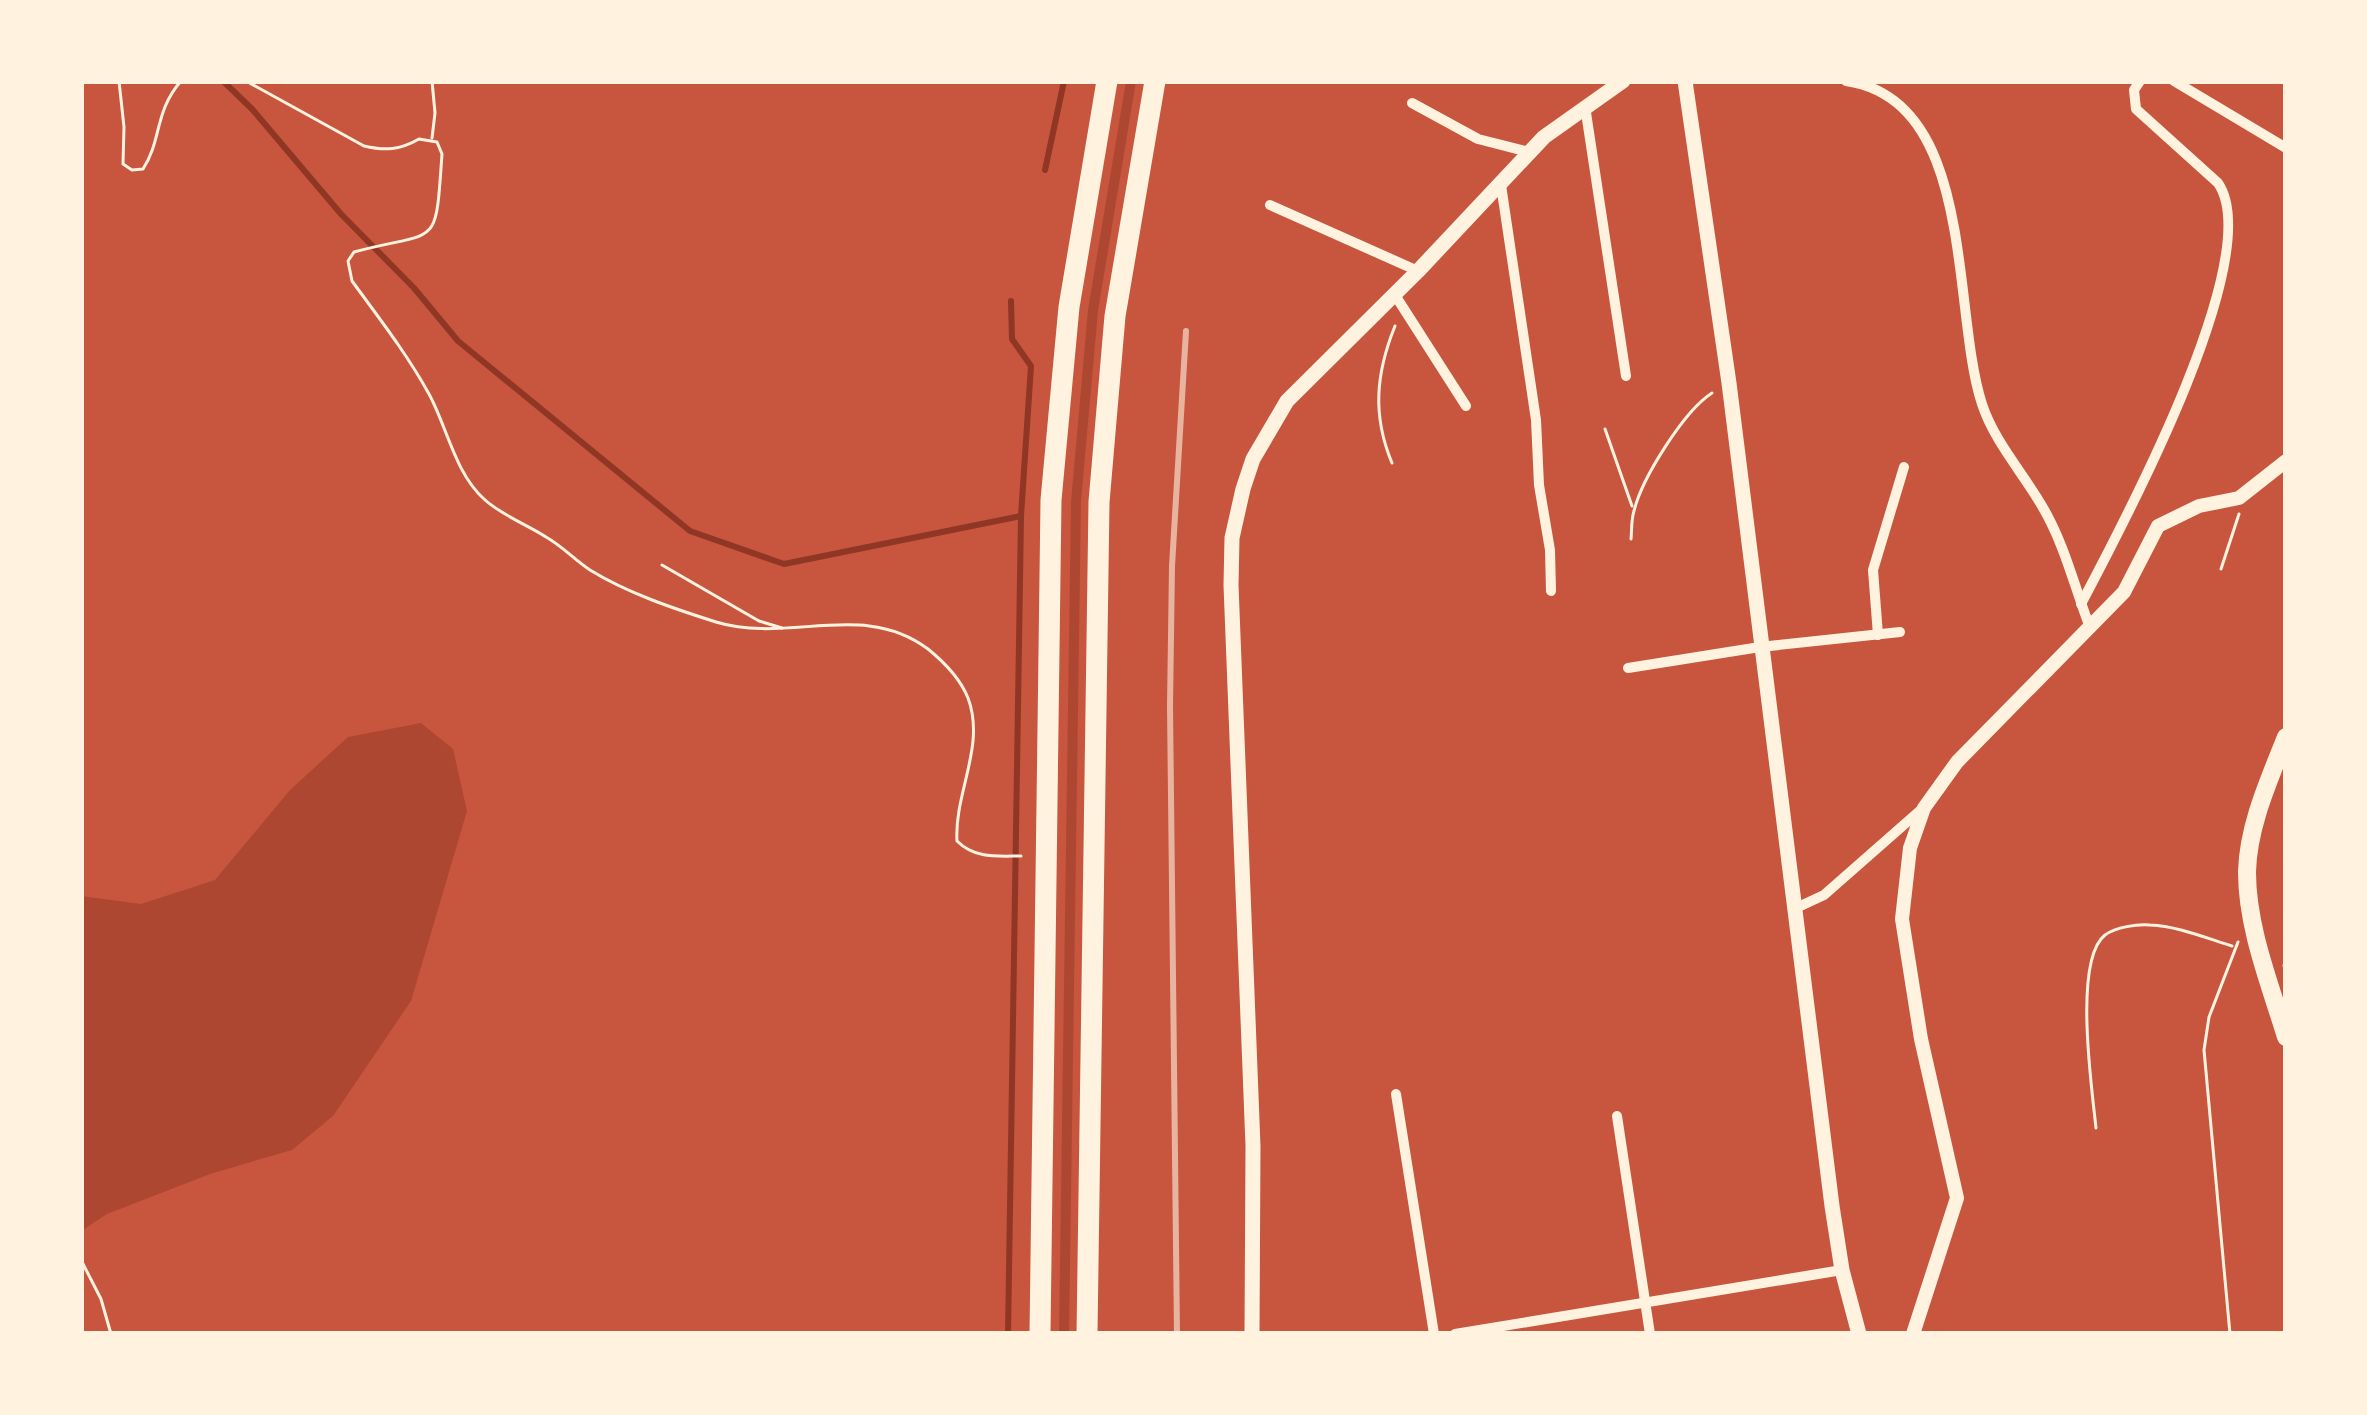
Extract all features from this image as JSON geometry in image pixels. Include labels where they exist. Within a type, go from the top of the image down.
[{"type":"highway","points":[[1040,1334],[1052,500],[1069,307],[1107,81]]},
{"type":"highway","points":[[1087,1334],[1099,502],[1115,316],[1155,81]]},
{"type":"main road","points":[[1252,1334],[1253,1146],[1232,538],[1253,459],[1287,401],[1398,302],[1418,271],[1529,152],[1623,81]]},
{"type":"main road","points":[[1685,81],[1729,383],[1842,1270],[1859,1334]]},
{"type":"main road","points":[[2286,737],[2263,799],[2247,872],[2254,927],[2286,1037]]},
{"type":"street","points":[[1846,81],[1893,96],[1919,127],[1950,209],[1982,403],[2055,531],[2089,625]]},
{"type":"street","points":[[2081,604],[2192,376],[2229,229],[2227,196],[2218,183],[2136,109],[2134,89],[2140,81]]},
{"type":"street","points":[[2174,81],[2286,148]]},
{"type":"street","points":[[1412,104],[1478,139],[1529,152]]},
{"type":"street","points":[[1585,106],[1626,376]]},
{"type":"street","points":[[1501,185],[1536,420],[1551,591]]},
{"type":"street","points":[[1270,205],[1418,271]]},
{"type":"street","points":[[1398,302],[1466,406]]},
{"type":"street","points":[[1794,909],[1824,896],[1924,808],[1957,762],[2128,586],[2158,526],[2199,506],[2239,499],[2286,461]]},
{"type":"street","points":[[1879,635],[1873,570],[1904,467]]},
{"type":"street","points":[[1628,668],[1900,632]]},
{"type":"street","points":[[1913,1334],[1957,1198],[1921,1040],[1901,920],[1910,848],[1924,808]]},
{"type":"street","points":[[1396,1094],[1434,1334]]},
{"type":"street","points":[[1617,1116],[1650,1334]]},
{"type":"street","points":[[1455,1334],[1842,1270]]},
{"type":"path","points":[[119,81],[123,164],[132,170],[142,169],[150,158],[159,117],[181,81]]},
{"type":"path","points":[[246,81],[364,146],[382,150],[432,139]]},
{"type":"path","points":[[432,81],[432,139],[442,154],[433,227],[422,238],[354,252],[348,270],[430,395],[475,490],[590,570],[627,589],[728,625],[769,631],[871,624],[892,627],[940,658],[969,700],[974,729],[957,842],[981,856],[1021,856]]},
{"type":"path","points":[[1392,463],[1380,435],[1378,368],[1398,302]]},
{"type":"path","points":[[1630,539],[1634,511],[1649,475],[1692,408],[1729,383]]},
{"type":"path","points":[[1605,429],[1634,511]]},
{"type":"path","points":[[2221,568],[2236,530],[2239,499]]},
{"type":"path","points":[[662,565],[759,621],[783,628]]},
{"type":"path","points":[[2096,1128],[2088,1048],[2089,970],[2105,935],[2146,924],[2233,946]]},
{"type":"path","points":[[2230,1334],[2204,1050],[2209,1017],[2233,946],[2254,927]]},
{"type":"path","points":[[81,1261],[101,1299],[111,1334]]},
{"type":"shaded area","points":[[1126,81],[1136,81],[1098,311],[1081,501],[1069,1334],[1059,1334],[1071,502],[1088,310]]},
{"type":"shaded area","points":[[421,723],[453,749],[467,811],[411,1001],[333,1116],[292,1150],[210,1174],[107,1214],[81,1231],[81,896],[141,904],[215,880],[290,790],[348,737]]},
{"type":"waterway","points":[[223,81],[458,341],[690,531],[784,564],[1021,516]]},
{"type":"waterway","points":[[1045,170],[1064,81]]},
{"type":"waterway","points":[[1008,1334],[1021,516],[1031,366],[1012,339],[1011,301]]},
{"type":"railway","points":[[1177,1334],[1170,706],[1172,566],[1186,331]]}]
